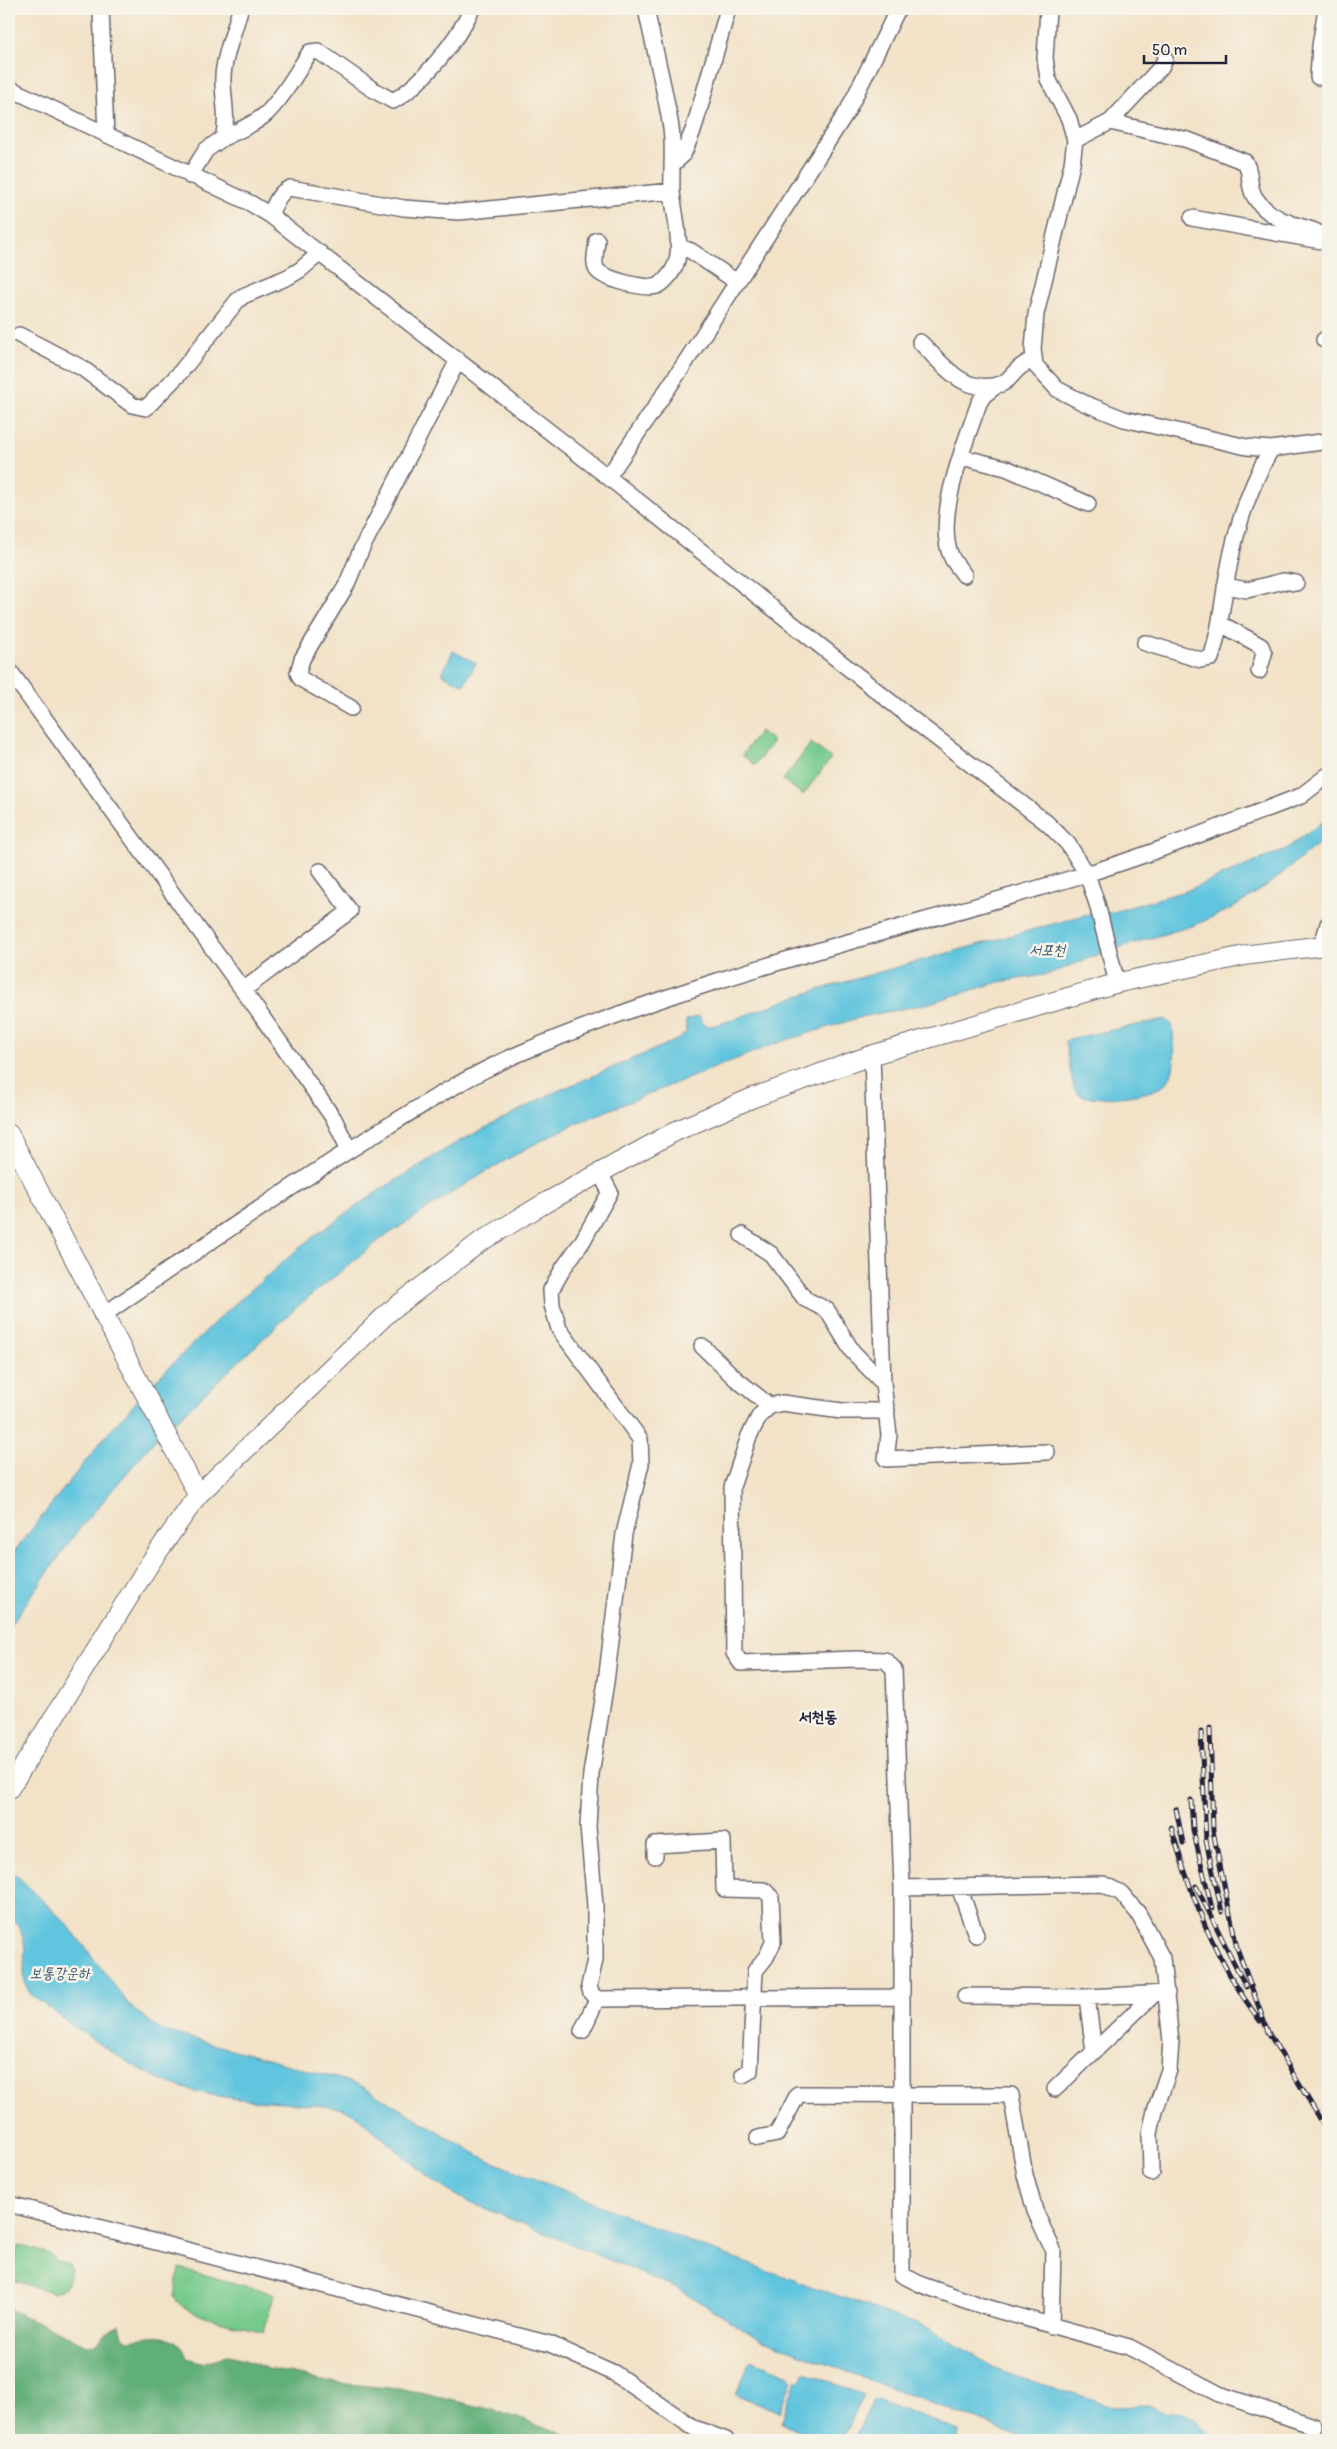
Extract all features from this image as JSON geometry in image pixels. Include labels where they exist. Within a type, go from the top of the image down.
[{"type":"main road","points":[[9,1789],[150,1563],[198,1495],[389,1312],[480,1242],[676,1131],[736,1106],[872,1055],[1117,983],[1247,956],[1325,945]]},
{"type":"main road","points":[[9,1134],[106,1323],[198,1495]]},
{"type":"street","points":[[101,9],[106,134]]},
{"type":"street","points":[[223,138],[226,108],[223,77],[225,60],[240,9]]},
{"type":"street","points":[[190,176],[206,150],[223,138],[249,126],[267,113],[290,83],[310,52],[318,51],[372,89],[393,101],[408,92],[460,33],[472,9]]},
{"type":"street","points":[[597,240],[595,266],[597,272],[609,278],[642,287],[656,287],[661,284],[674,270],[680,247],[672,191],[674,163],[671,127],[646,9]]},
{"type":"street","points":[[674,163],[683,155],[694,128],[728,9]]},
{"type":"street","points":[[608,477],[848,110],[898,9]]},
{"type":"street","points":[[1048,9],[1045,58],[1048,80],[1069,119],[1075,140],[1036,314],[1035,365],[1057,389],[1084,403],[1124,419],[1247,447],[1271,449],[1328,441]]},
{"type":"street","points":[[1318,77],[1320,46],[1326,9]]},
{"type":"street","points":[[1075,140],[1110,122],[1162,67],[1166,59]]},
{"type":"street","points":[[9,88],[250,203],[270,215],[608,477],[921,726],[1047,823],[1068,844],[1087,874],[1097,904],[1117,983]]},
{"type":"street","points":[[1110,122],[1188,140],[1245,162],[1248,166],[1249,187],[1255,198],[1270,213],[1288,223],[1322,234],[1328,241]]},
{"type":"street","points":[[270,215],[279,196],[290,188],[404,208],[459,212],[672,191]]},
{"type":"street","points":[[1192,218],[1328,241]]},
{"type":"street","points":[[680,247],[691,251],[737,282]]},
{"type":"street","points":[[19,335],[82,368],[132,405],[146,408],[180,374],[237,301],[243,296],[300,270],[320,253]]},
{"type":"street","points":[[920,342],[952,375],[963,382],[980,386],[1002,384],[1018,368],[1034,358]]},
{"type":"street","points":[[351,708],[301,679],[298,673],[302,659],[346,586],[362,550],[458,360]]},
{"type":"street","points":[[964,575],[951,557],[947,542],[947,521],[953,481],[979,402],[984,395],[997,385]]},
{"type":"street","points":[[1145,643],[1201,660],[1211,658],[1221,624],[1225,586],[1240,516],[1256,476],[1271,449]]},
{"type":"street","points":[[961,457],[1006,468],[1088,504]]},
{"type":"street","points":[[1225,586],[1247,590],[1283,581],[1296,583]]},
{"type":"street","points":[[1221,624],[1262,646],[1264,654],[1260,671]]},
{"type":"street","points":[[9,670],[243,990],[334,1119],[349,1150]]},
{"type":"street","points":[[106,1323],[258,1208],[349,1150],[478,1073],[647,1005],[787,960],[1087,874],[1301,796],[1328,775]]},
{"type":"street","points":[[243,990],[350,912],[320,871]]},
{"type":"street","points":[[1325,945],[1328,924]]},
{"type":"street","points":[[872,1055],[884,1383],[888,1411],[886,1458],[1047,1452]]},
{"type":"street","points":[[600,1173],[610,1192],[552,1290],[552,1305],[559,1328],[640,1440],[641,1464],[624,1534],[606,1682],[591,1774],[588,1826],[595,1905],[595,1960],[589,1986],[591,1993],[598,1998],[902,1997]]},
{"type":"street","points":[[742,1235],[771,1254],[805,1299],[827,1310],[852,1350],[884,1383]]},
{"type":"street","points":[[702,1346],[736,1379],[770,1406]]},
{"type":"street","points":[[888,1411],[842,1412],[782,1403],[770,1406],[760,1415],[749,1436],[732,1487],[734,1653],[741,1662],[856,1658],[885,1660],[894,1669],[902,1888],[902,2275],[922,2285],[982,2306],[1129,2347],[1219,2394],[1314,2426]]},
{"type":"street","points":[[655,1856],[655,1845],[722,1841],[724,1889],[764,1890],[771,1897],[773,1944],[755,1971],[750,2071],[743,2075]]},
{"type":"street","points":[[902,1888],[1103,1884],[1121,1893],[1138,1912],[1162,1958],[1161,1994],[1171,2041],[1169,2070],[1154,2111],[1150,2133],[1151,2173]]},
{"type":"street","points":[[959,1887],[976,1935]]},
{"type":"street","points":[[966,1996],[1087,1997],[1161,1994]]},
{"type":"street","points":[[1055,2089],[1094,2052],[1161,1994]]},
{"type":"street","points":[[1087,1997],[1094,2052]]},
{"type":"street","points":[[582,2031],[598,1998]]},
{"type":"street","points":[[758,2138],[777,2134],[798,2094],[1011,2095],[1025,2175],[1035,2211],[1053,2250],[1051,2326]]},
{"type":"street","points":[[9,2204],[550,2344],[614,2373],[694,2428],[726,2440]]},
{"type":"green space","points":[[760,731],[773,741],[755,765],[742,755]]},
{"type":"green space","points":[[811,743],[831,758],[803,795],[783,780]]},
{"type":"green space","points":[[18,2245],[49,2254],[55,2260],[69,2264],[71,2269],[66,2287],[54,2293],[9,2279],[9,2251],[16,2253]]},
{"type":"green space","points":[[179,2268],[274,2294],[264,2332],[214,2320],[188,2310],[174,2296]]},
{"type":"green space","points":[[9,2309],[87,2345],[95,2344],[105,2333],[120,2325],[123,2336],[128,2340],[155,2337],[171,2339],[183,2349],[187,2358],[200,2362],[216,2360],[225,2355],[268,2369],[338,2383],[408,2390],[494,2410],[562,2434],[573,2440],[9,2440]]},
{"type":"water","points":[[453,651],[476,663],[464,685],[442,674]]},
{"type":"water","name":"서포천","points":[[1328,818],[1328,836],[1273,881],[1235,907],[1195,925],[1104,952],[1050,974],[999,982],[926,1004],[861,1017],[774,1044],[579,1122],[523,1150],[461,1187],[381,1239],[298,1306],[154,1441],[76,1533],[9,1627],[9,1558],[107,1434],[159,1377],[221,1316],[305,1243],[372,1195],[456,1143],[553,1093],[679,1039],[686,1032],[686,1020],[699,1016],[705,1025],[714,1025],[795,997],[868,975],[1088,914],[1113,912],[1188,890],[1286,849]]},
{"type":"water","points":[[1166,1019],[1172,1025],[1174,1061],[1171,1075],[1162,1086],[1141,1094],[1102,1098],[1083,1096],[1074,1089],[1065,1042],[1069,1039]]},
{"type":"water","name":"보통강운하","points":[[9,1868],[67,1924],[131,2007],[161,2030],[358,2084],[482,2157],[506,2167],[707,2249],[931,2329],[993,2367],[1011,2374],[1110,2406],[1149,2405],[1165,2411],[1182,2413],[1195,2418],[1207,2433],[1219,2440],[1030,2440],[763,2340],[677,2288],[460,2198],[433,2181],[356,2115],[347,2110],[312,2104],[224,2097],[183,2088],[159,2079],[115,2054],[32,1996],[24,1977],[25,1948],[23,1937],[18,1926],[9,1915]]},
{"type":"water","points":[[751,2360],[789,2375],[792,2380],[780,2412],[736,2394]]},
{"type":"water","points":[[805,2372],[864,2395],[842,2440],[824,2440],[781,2423],[796,2380],[801,2380]]},
{"type":"water","points":[[874,2399],[959,2431],[958,2440],[853,2440]]},
{"type":"railway","points":[[1210,1728],[1213,1831],[1237,1948],[1268,2032],[1328,2132]]},
{"type":"railway","points":[[1201,1732],[1206,1841],[1222,1912]]},
{"type":"railway","points":[[1191,1800],[1193,1830],[1212,1908]]},
{"type":"railway","points":[[1176,1809],[1183,1843]]},
{"type":"railway","points":[[1171,1827],[1197,1905],[1217,1952],[1260,2021]]},
{"type":"railway","points":[[1196,1886],[1246,1987]]},
{"type":"district","name":"서천동","points":[[818,1716]]}]
